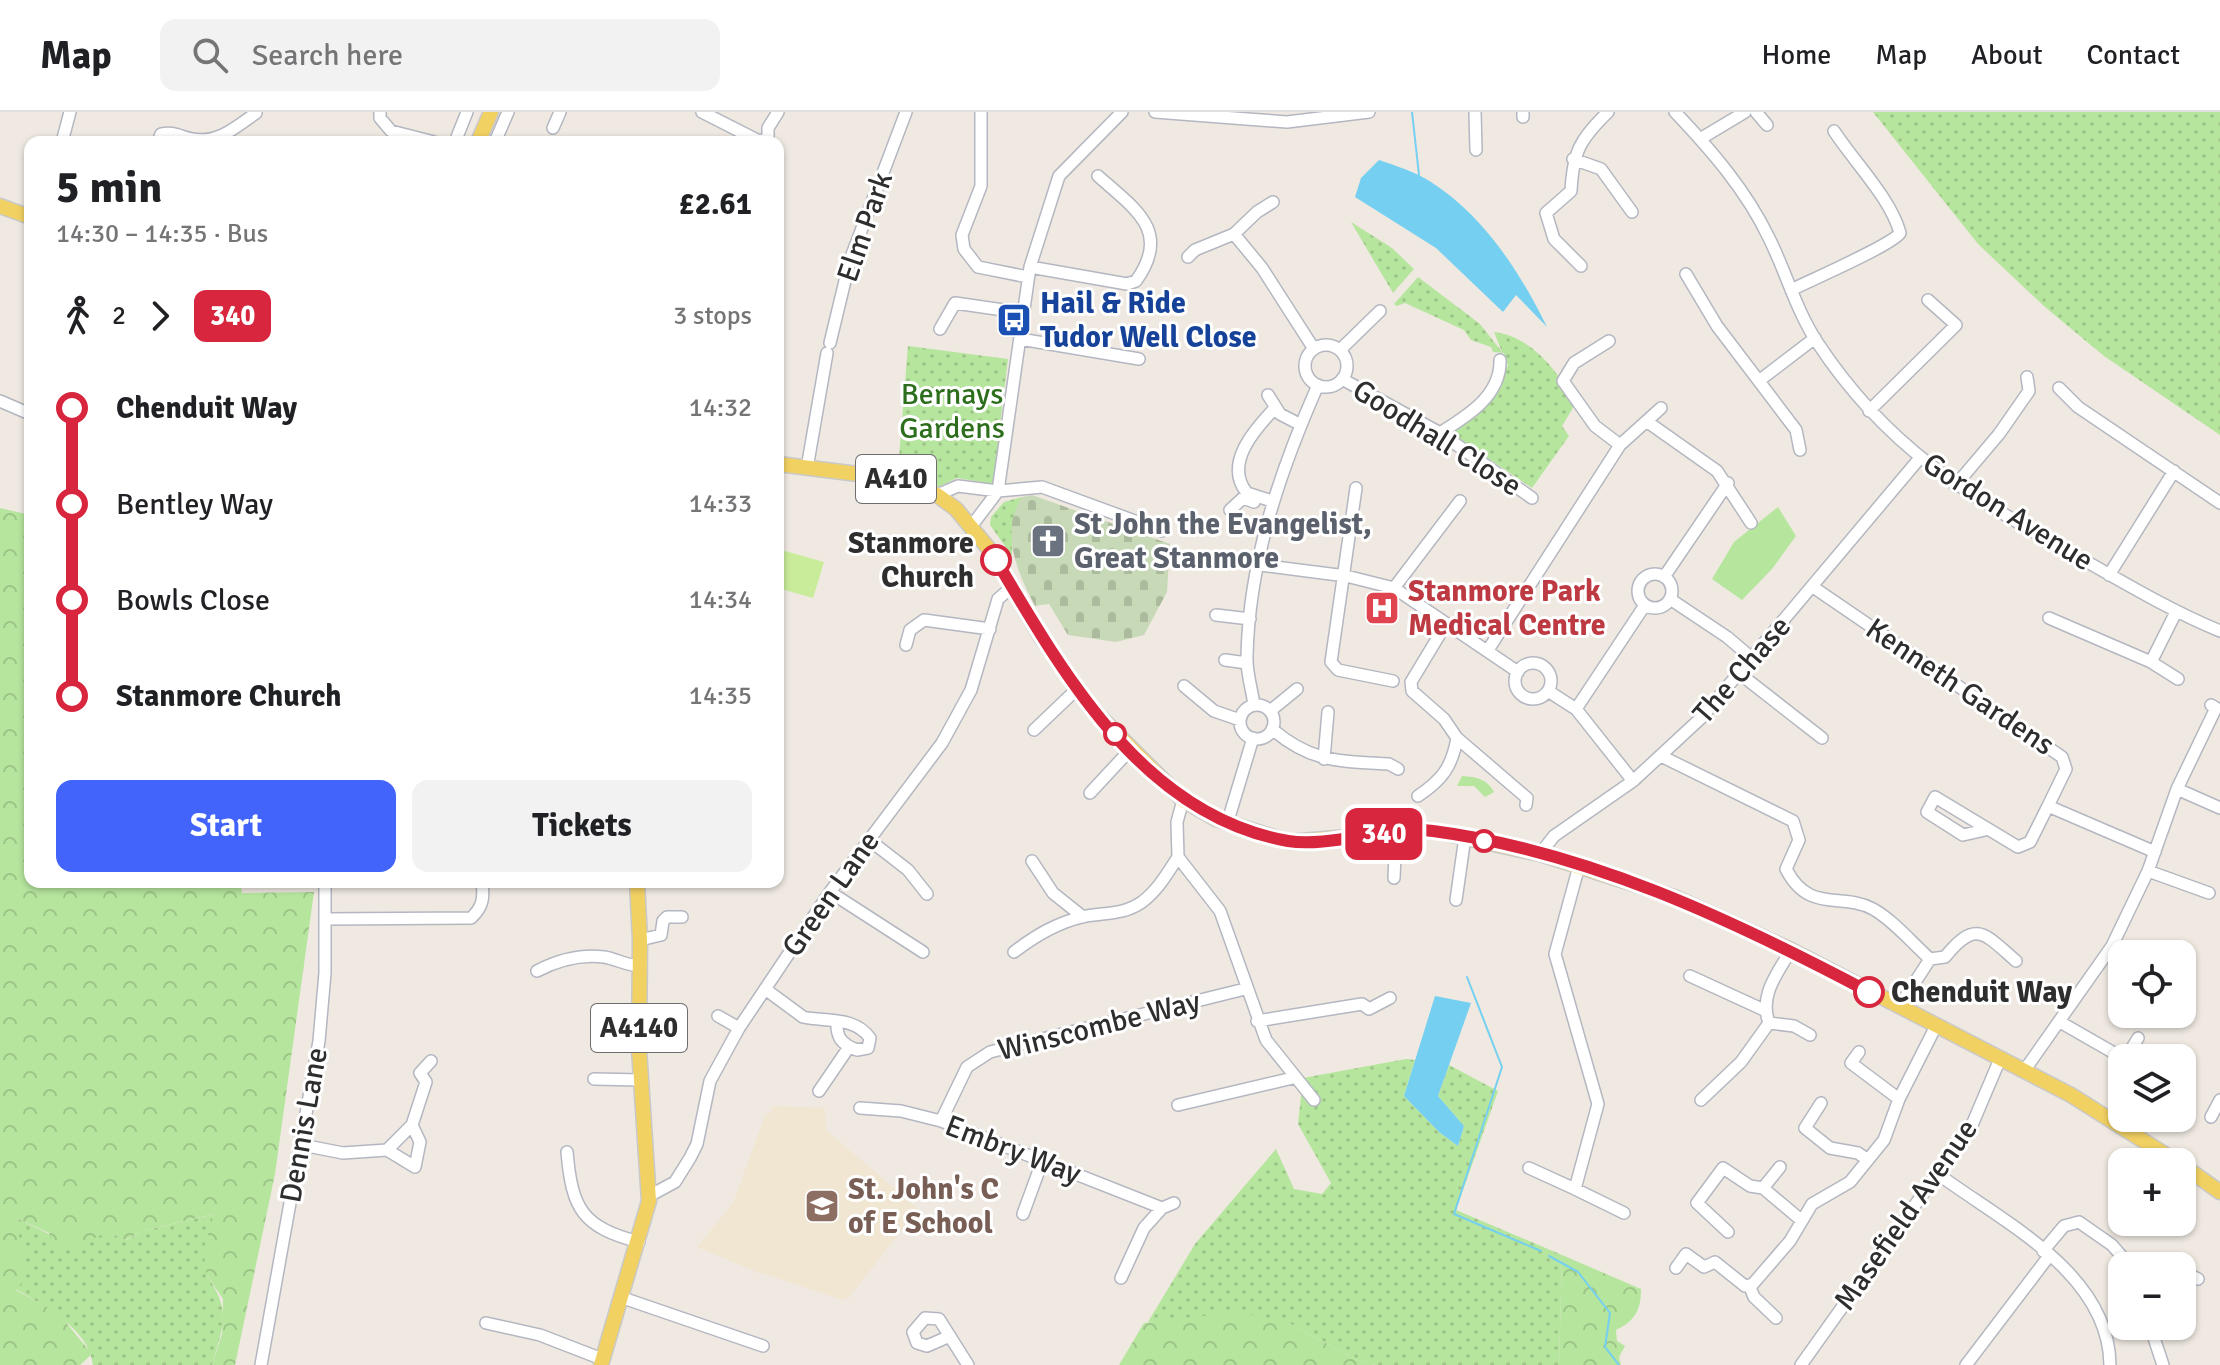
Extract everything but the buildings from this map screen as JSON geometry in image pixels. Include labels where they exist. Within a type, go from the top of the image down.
[{"type":"main road","points":[[481,136],[489,116]]},
{"type":"main road","points":[[0,206],[24,215]]},
{"type":"main road","name":"A410","points":[[784,465],[898,479],[937,495],[973,524],[1077,689],[1130,750],[1183,800],[1227,824],[1290,842],[1430,830],[1540,854],[1674,897],[1791,950],[2024,1071],[2110,1118],[2156,1148]]},
{"type":"main road","name":"A4140","points":[[602,1362],[639,1242],[647,1200],[637,888]]},
{"type":"main road","name":"A410","points":[[2196,1175],[2220,1192]]},
{"type":"street","points":[[64,136],[70,112]]},
{"type":"street","points":[[380,112],[380,118],[391,131],[411,136]]},
{"type":"street","points":[[457,136],[467,112],[489,116]]},
{"type":"street","points":[[498,136],[508,112]]},
{"type":"street","points":[[553,128],[560,112]]},
{"type":"street","points":[[702,112],[749,136]]},
{"type":"street","points":[[768,136],[768,128],[778,112]]},
{"type":"street","name":"Elm Park","points":[[807,468],[829,348],[850,260],[906,112]]},
{"type":"street","points":[[981,112],[981,186],[962,235],[964,249],[978,267],[1127,284],[1136,281],[1152,244],[1150,230],[1098,176]]},
{"type":"street","points":[[973,524],[998,491],[1029,272],[1059,176],[1122,112]]},
{"type":"street","points":[[1155,112],[1287,122],[1369,112]]},
{"type":"street","points":[[1475,112],[1476,150]]},
{"type":"street","points":[[1581,266],[1554,239],[1546,213],[1571,191],[1573,159],[1587,133],[1608,112]]},
{"type":"street","name":"Gordon Avenue","points":[[1675,112],[1700,139],[1751,206],[1815,338],[1869,411],[1919,459],[1955,486],[2109,575],[2176,612],[2220,631]]},
{"type":"street","points":[[1700,139],[1745,112]]},
{"type":"street","points":[[1756,112],[1767,125]]},
{"type":"street","points":[[223,136],[256,113]]},
{"type":"street","points":[[1791,290],[1867,251],[1894,241],[1900,233],[1894,210],[1860,171],[1834,131]]},
{"type":"street","points":[[160,136],[168,132],[186,136]]},
{"type":"street","points":[[1573,159],[1601,169],[1632,212]]},
{"type":"street","points":[[1188,257],[1195,250],[1234,234],[1257,212],[1273,202]]},
{"type":"street","points":[[1234,234],[1262,268],[1314,349]]},
{"type":"street","points":[[1686,274],[1717,326],[1796,430],[1800,450]]},
{"type":"street","points":[[1869,411],[1956,325],[1928,300]]},
{"type":"street","points":[[940,329],[955,303],[1024,313]]},
{"type":"street","points":[[1340,350],[1380,311]]},
{"type":"street","points":[[1760,380],[1815,338]]},
{"type":"street","points":[[1020,339],[1139,359]]},
{"type":"street","points":[[1609,341],[1574,363],[1563,381],[1595,426],[1620,445]]},
{"type":"street","points":[[1328,345],[1340,350],[1347,362],[1342,379],[1330,386],[1318,385],[1306,369],[1307,357],[1314,349],[1328,345]]},
{"type":"street","points":[[1440,433],[1471,413],[1492,391],[1500,371],[1500,360]]},
{"type":"street","points":[[1955,486],[1999,434],[2029,391],[2027,377]]},
{"type":"street","name":"Goodhall Close","points":[[1342,379],[1440,433],[1532,498]]},
{"type":"street","points":[[1254,705],[1247,663],[1250,619],[1270,505],[1318,385]]},
{"type":"street","points":[[2059,388],[2078,407],[2220,503]]},
{"type":"street","points":[[1268,395],[1275,408],[1301,425]]},
{"type":"street","points":[[0,401],[24,411]]},
{"type":"street","points":[[1270,505],[1247,493],[1240,472],[1249,435],[1275,408]]},
{"type":"street","points":[[1649,423],[1649,416],[1661,408]]},
{"type":"street","points":[[1488,650],[1620,445],[1649,423]]},
{"type":"street","points":[[1649,423],[1717,471],[1728,483],[1751,523]]},
{"type":"street","name":"The Chase","points":[[1540,854],[1554,836],[1633,781],[1661,756],[1740,674],[1919,459]]},
{"type":"street","points":[[2109,575],[2174,471]]},
{"type":"street","points":[[1664,577],[1728,483]]},
{"type":"street","points":[[937,495],[958,486],[998,491],[1042,487],[1162,531]]},
{"type":"street","points":[[1356,488],[1346,576],[1331,662],[1338,670],[1393,681]]},
{"type":"street","points":[[1230,510],[1243,498],[1270,505]]},
{"type":"street","points":[[1394,588],[1460,501]]},
{"type":"street","points":[[1260,565],[1346,576],[1394,588],[1518,672]]},
{"type":"street","points":[[1649,575],[1664,577],[1671,586],[1670,599],[1660,607],[1645,605],[1639,595],[1640,582],[1649,575]]},
{"type":"street","name":"Green Lane","points":[[647,1200],[678,1178],[697,1144],[710,1081],[739,1028],[830,892],[942,743],[971,690],[998,599],[1012,587]]},
{"type":"street","name":"Kenneth Gardens","points":[[1813,587],[2062,757],[2066,769],[2030,842],[2018,847],[1985,830]]},
{"type":"street","points":[[1670,599],[1727,637],[1753,659]]},
{"type":"street","points":[[1576,709],[1645,605]]},
{"type":"street","points":[[2151,662],[2176,612]]},
{"type":"street","points":[[1216,615],[1250,619]]},
{"type":"street","points":[[2049,618],[2151,662],[2178,679]]},
{"type":"street","points":[[906,645],[910,630],[924,620],[990,629]]},
{"type":"street","points":[[1446,624],[1411,682],[1412,691],[1444,719],[1457,738],[1527,798],[1526,805]]},
{"type":"street","points":[[1225,660],[1247,663]]},
{"type":"street","points":[[1528,664],[1543,666],[1550,676],[1548,691],[1539,699],[1524,697],[1516,688],[1518,672],[1528,664]]},
{"type":"street","points":[[1740,674],[1822,738]]},
{"type":"street","points":[[1184,686],[1214,711],[1240,720]]},
{"type":"street","points":[[1034,730],[1077,689]]},
{"type":"street","points":[[1270,711],[1297,689]]},
{"type":"street","points":[[1548,691],[1576,709],[1633,781]]},
{"type":"street","points":[[1254,705],[1270,711]]},
{"type":"street","points":[[1254,705],[1244,711],[1240,720],[1244,732],[1253,738],[1266,736],[1272,729]]},
{"type":"street","points":[[2115,940],[2148,871],[2177,789],[2216,708],[2211,705]]},
{"type":"street","points":[[1270,711],[1272,729],[1293,747],[1324,759],[1389,764],[1398,769]]},
{"type":"street","points":[[1324,759],[1328,712]]},
{"type":"street","points":[[1227,824],[1253,738]]},
{"type":"street","points":[[1418,796],[1440,781],[1448,769],[1457,738]]},
{"type":"street","points":[[1090,793],[1130,750]]},
{"type":"street","points":[[1661,756],[1793,821],[1799,840],[1786,869],[1793,882],[1825,902],[1859,903],[1875,910],[1930,959],[1945,957],[1962,936],[1976,933],[1993,941],[2016,961]]},
{"type":"street","points":[[2177,789],[2220,808]]},
{"type":"street","points":[[1935,797],[1985,830],[1963,835],[1927,812],[1935,797]]},
{"type":"street","points":[[1014,952],[1036,935],[1083,917],[1112,916],[1140,903],[1159,886],[1178,857],[1177,822],[1183,800]]},
{"type":"street","points":[[2048,806],[2155,852]]},
{"type":"street","points":[[1394,878],[1396,833]]},
{"type":"street","points":[[1456,900],[1465,837]]},
{"type":"street","points":[[868,839],[908,870],[927,894]]},
{"type":"street","points":[[1178,857],[1220,911],[1234,942],[1245,989],[1257,1021],[1293,1078],[1314,1100]]},
{"type":"street","points":[[1032,861],[1053,893],[1083,917]]},
{"type":"street","points":[[1575,1189],[1598,1104],[1555,954],[1579,866]]},
{"type":"street","points":[[2148,871],[2209,893]]},
{"type":"street","name":"Dennis Lane","points":[[261,1365],[319,1041],[325,888]]},
{"type":"street","points":[[326,919],[471,918],[480,910],[483,888]]},
{"type":"street","points":[[830,892],[923,952]]},
{"type":"street","points":[[640,940],[661,935],[667,917],[682,917]]},
{"type":"street","points":[[1769,1023],[1764,1010],[1768,989],[1791,950]]},
{"type":"street","points":[[2024,1071],[2108,952]]},
{"type":"street","points":[[537,971],[561,959],[606,957],[624,966],[641,966]]},
{"type":"street","points":[[1899,1007],[1930,959]]},
{"type":"street","points":[[1690,976],[1764,1010]]},
{"type":"street","points":[[765,989],[803,1017],[837,1021],[858,1027],[870,1038],[866,1049],[849,1047],[837,1036],[837,1021]]},
{"type":"street","name":"Winscombe Way","points":[[941,1121],[967,1067],[990,1052],[1245,989]]},
{"type":"street","points":[[1257,1021],[1362,1004],[1369,1009],[1390,998]]},
{"type":"street","points":[[718,1016],[739,1028]]},
{"type":"street","points":[[2060,1022],[2121,1057],[2129,1053],[2138,1038]]},
{"type":"street","points":[[1769,1023],[1794,1026],[1810,1035]]},
{"type":"street","points":[[1701,1100],[1741,1062],[1769,1023]]},
{"type":"street","points":[[1749,1285],[1790,1241],[1812,1204],[1850,1182],[1884,1140],[1899,1099],[1936,1026]]},
{"type":"street","points":[[819,1091],[849,1047]]},
{"type":"street","points":[[1859,1052],[1851,1063],[1899,1099]]},
{"type":"street","name":"Masefield Avenue","points":[[1801,1365],[1972,1125],[2000,1059]]},
{"type":"street","points":[[387,1150],[412,1125],[426,1082],[420,1073],[431,1061]]},
{"type":"street","points":[[1178,1105],[1293,1078]]},
{"type":"street","points":[[594,1079],[641,1080]]},
{"type":"street","points":[[2211,1117],[2220,1100]]},
{"type":"street","points":[[1821,1103],[1805,1128],[1830,1148],[1858,1153],[1868,1160]]},
{"type":"street","name":"Embry Way","points":[[860,1108],[901,1111],[941,1121],[1042,1162],[1168,1206],[1144,1228],[1121,1278]]},
{"type":"street","points":[[302,1145],[343,1153],[387,1150],[415,1167],[420,1142],[412,1125]]},
{"type":"street","points":[[567,1152],[570,1192],[584,1215],[609,1234],[639,1242]]},
{"type":"street","points":[[1023,1214],[1042,1162]]},
{"type":"street","points":[[1763,1188],[1780,1167]]},
{"type":"street","points":[[1529,1168],[1624,1213]]},
{"type":"street","points":[[1728,1232],[1697,1203],[1723,1168],[1750,1186],[1763,1188],[1801,1220]]},
{"type":"street","points":[[1938,1174],[2071,1271],[2093,1299],[2110,1343],[2110,1365]]},
{"type":"street","points":[[1966,1365],[2064,1226],[2079,1222],[2118,1252]]},
{"type":"street","points":[[1676,1268],[1686,1254],[1704,1267],[1715,1262],[1749,1285],[1754,1297],[1776,1318]]},
{"type":"street","points":[[623,1298],[763,1346]]},
{"type":"street","points":[[486,1323],[540,1335],[602,1362]]},
{"type":"street","points":[[950,1336],[968,1365]]},
{"type":"street","points":[[2155,1340],[2163,1365]]},
{"type":"shaded area","name":"St. John's C of E School","points":[[772,1106],[825,1108],[826,1130],[918,1209],[850,1296],[843,1300],[752,1270],[697,1247],[733,1203],[766,1113],[771,1113]]},
{"type":"green space","points":[[1873,112],[2220,112],[2220,435],[2104,356],[2045,307],[1978,244]]},
{"type":"green space","points":[[1351,222],[1392,248],[1414,269],[1393,293]]},
{"type":"green space","points":[[1418,277],[1480,324],[1502,352],[1494,332],[1508,335],[1532,348],[1561,379],[1576,403],[1562,426],[1569,436],[1532,488],[1451,433],[1508,366],[1504,353],[1493,352],[1491,347],[1471,340],[1464,330],[1405,303],[1394,304]]},
{"type":"green space","name":"Bernays Gardens","points":[[908,346],[1008,359],[993,484],[957,478],[934,489],[898,470]]},
{"type":"green space","points":[[1032,495],[1170,544],[1167,592],[1144,635],[1116,642],[1068,635],[1049,604],[1035,606],[1017,567],[1012,539],[1015,511],[1022,497]]},
{"type":"green space","points":[[1022,497],[1013,520],[1012,556],[990,525],[991,517],[1004,502]]},
{"type":"green space","points":[[1778,507],[1796,536],[1772,569],[1742,600],[1712,579],[1734,542]]},
{"type":"green space","points":[[0,508],[24,514],[24,888],[241,888],[242,893],[314,892],[275,1174],[235,1365],[212,1365],[222,1334],[223,1299],[206,1274],[204,1248],[214,1214],[142,1231],[126,1240],[108,1232],[60,1253],[49,1233],[16,1218],[26,1277],[16,1290],[59,1314],[92,1354],[80,1365],[0,1365]]},
{"type":"green space","points":[[784,551],[824,562],[813,598],[784,590]]},
{"type":"green space","points":[[1462,776],[1481,780],[1494,792],[1485,797],[1474,786],[1457,786]]},
{"type":"green space","points":[[1406,1059],[1415,1060],[1404,1096],[1439,1132],[1458,1146],[1464,1126],[1438,1096],[1449,1065],[1498,1091],[1456,1210],[1562,1255],[1559,1365],[1376,1365],[1359,1361],[1287,1322],[1148,1322],[1195,1244],[1276,1149],[1294,1189],[1322,1194],[1331,1183],[1298,1124],[1303,1078]]},
{"type":"green space","points":[[215,1214],[206,1274],[219,1298],[223,1318],[212,1365],[93,1365],[83,1340],[64,1320],[16,1289],[16,1218],[49,1234],[108,1232],[127,1240],[142,1231]]},
{"type":"green space","points":[[1562,1255],[1641,1289],[1636,1314],[1616,1330],[1617,1341],[1625,1346],[1619,1357],[1621,1365],[1559,1365]]},
{"type":"green space","points":[[1238,1312],[1287,1322],[1359,1361],[1376,1365],[1119,1365],[1144,1323]]},
{"type":"water","points":[[1379,160],[1425,178],[1468,211],[1512,266],[1547,327],[1516,295],[1503,312],[1436,248],[1355,197],[1361,178]]},
{"type":"water","points":[[1435,996],[1471,1003],[1438,1096],[1464,1126],[1458,1146],[1439,1132],[1404,1096]]},
{"type":"waterway","points":[[1412,112],[1419,175]]},
{"type":"waterway","points":[[1467,977],[1502,1067],[1454,1214],[1541,1251]]},
{"type":"waterway","points":[[1549,1256],[1578,1272],[1610,1313],[1605,1347],[1619,1365]]},
{"type":"bus line","name":"340","points":[[996,560],[1041,637],[1092,709],[1183,800],[1216,819],[1290,842],[1430,830],[1540,854],[1674,897],[1791,950],[1869,992]]},
{"type":"place","name":"Hail & Ride Tudor Well Close","points":[[1014,320]]},
{"type":"place","name":"St John the Evangelist, Great Stanmore","points":[[1048,541]]},
{"type":"place","name":"Stanmore Church","points":[[996,560]]},
{"type":"place","name":"Stanmore Park Medical Centre","points":[[1382,608]]},
{"type":"place","name":"Chenduit Way","points":[[1869,992]]},
{"type":"place","name":"St. John's C of E School","points":[[822,1206]]}]
